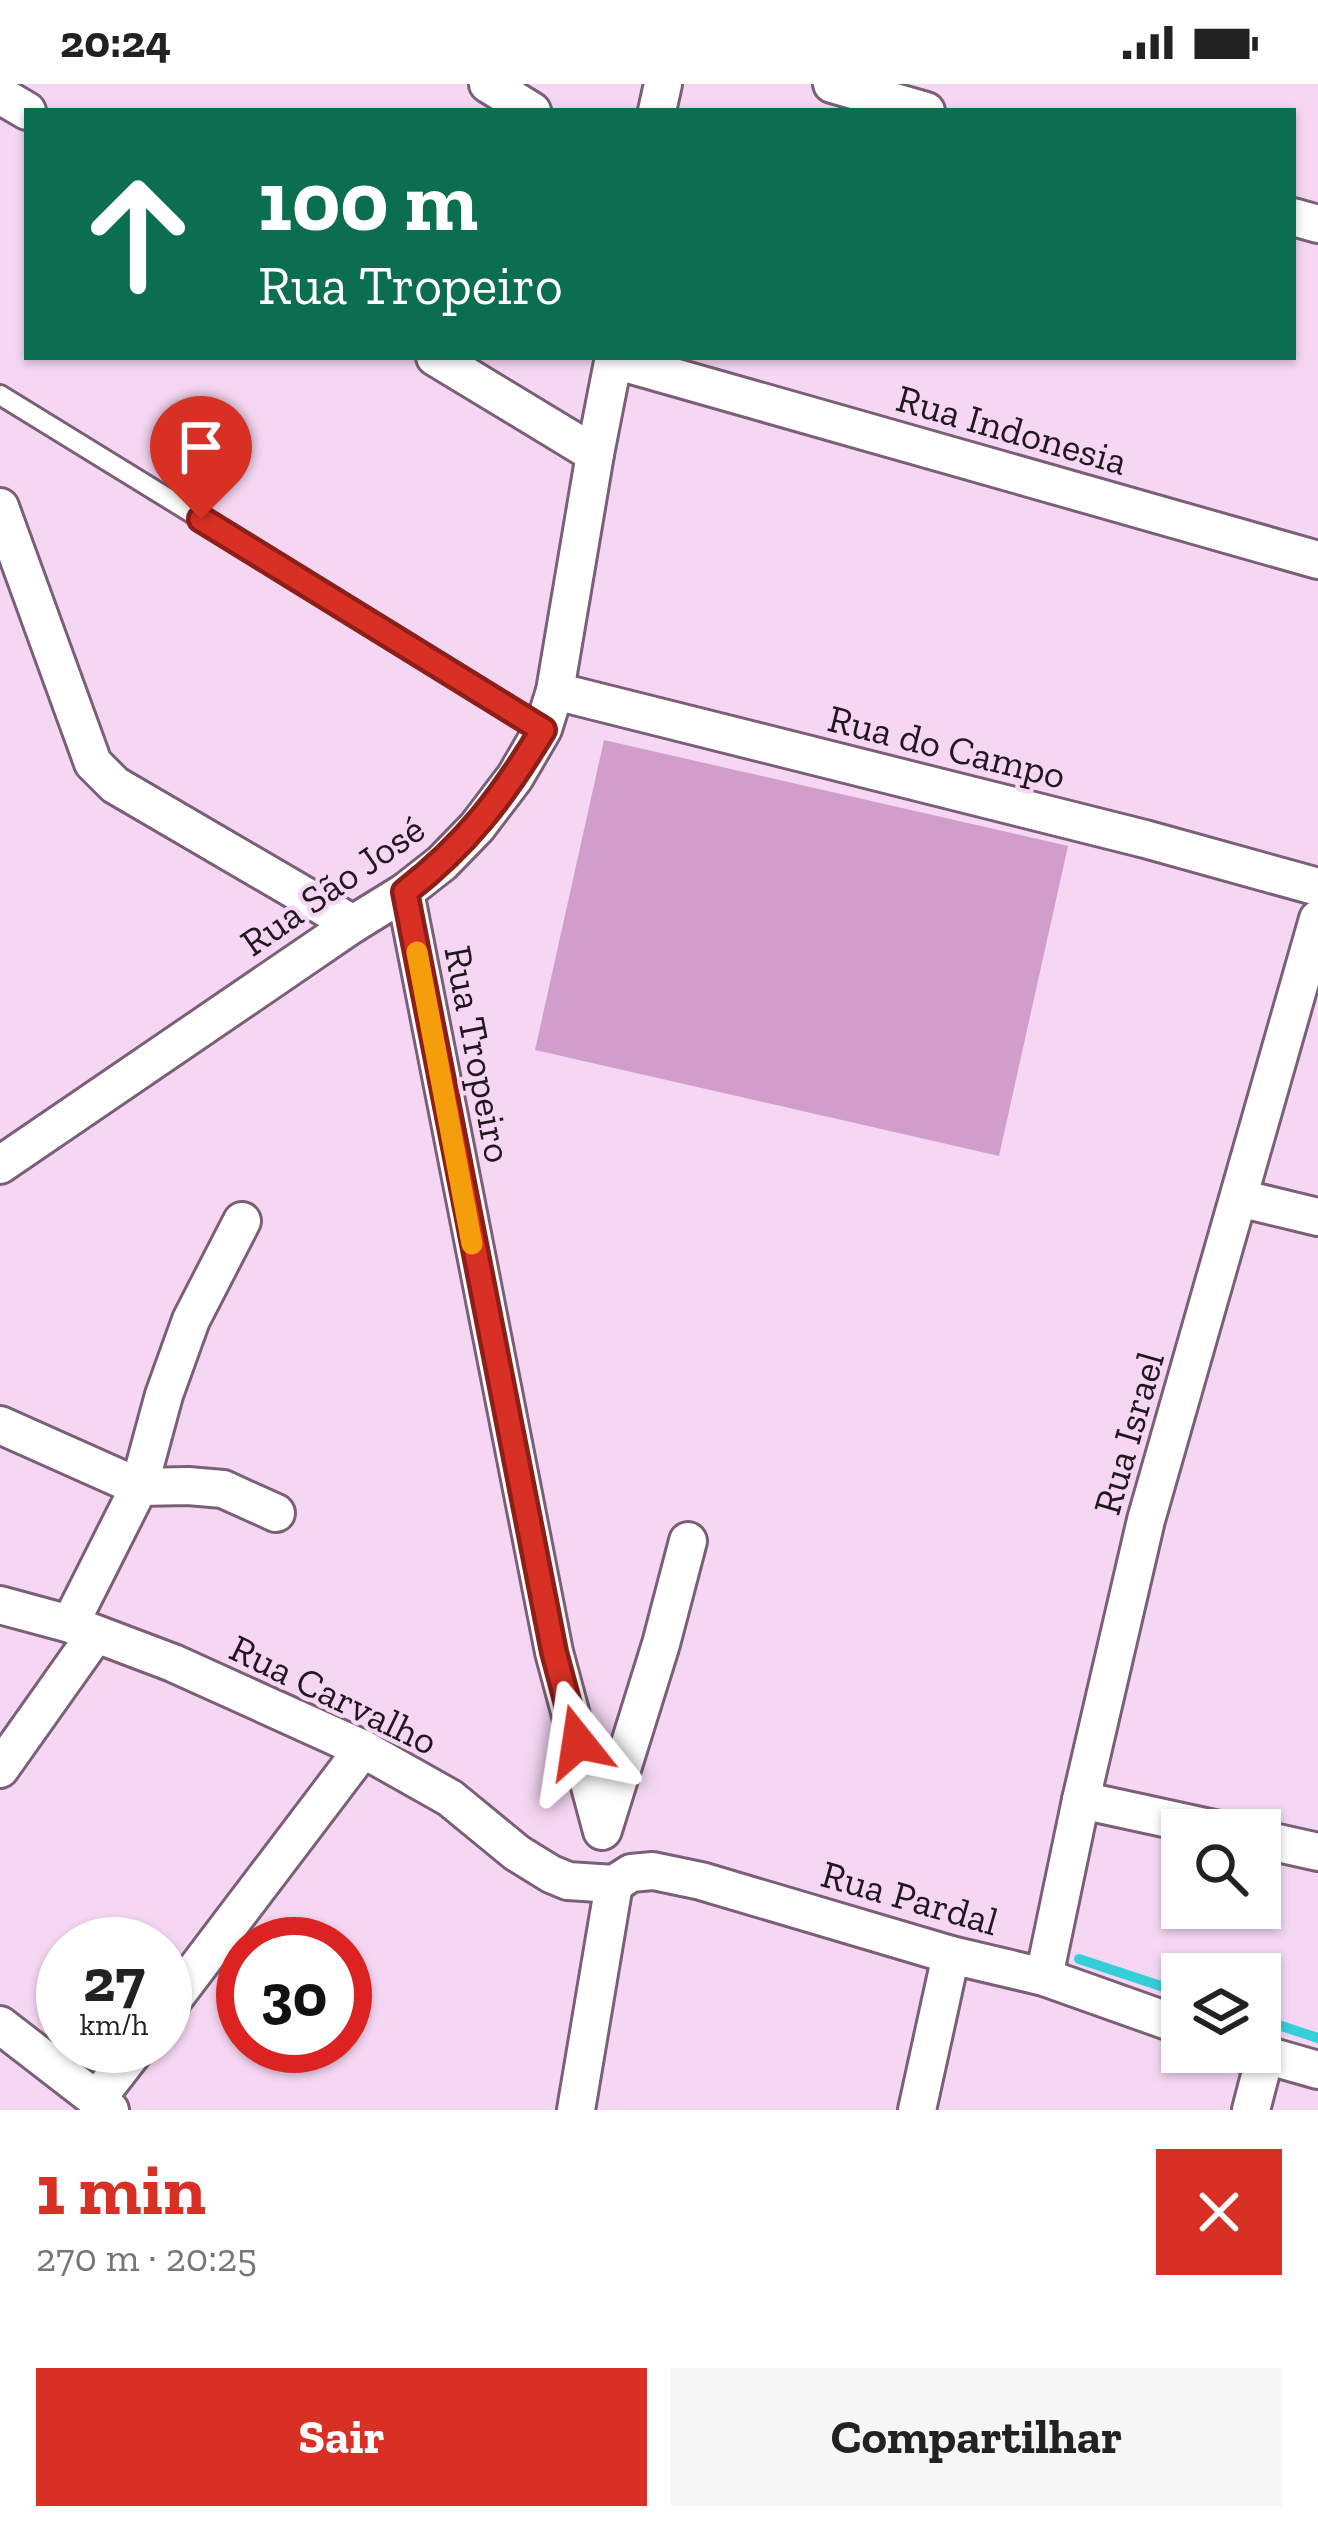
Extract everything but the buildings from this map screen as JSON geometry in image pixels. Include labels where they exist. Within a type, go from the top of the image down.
[{"type":"street","points":[[488,84],[527,108]]},
{"type":"street","points":[[832,84],[916,108]]},
{"type":"street","points":[[440,360],[595,454]]},
{"type":"street","name":"Rua São José","points":[[0,1165],[405,892],[477,827],[543,730],[555,691],[614,360]]},
{"type":"street","name":"Rua Indonesia","points":[[618,360],[1318,560]]},
{"type":"street","points":[[0,507],[93,763],[115,785],[353,924]]},
{"type":"street","name":"Rua do Campo","points":[[555,691],[1145,838],[1318,887]]},
{"type":"street","name":"Rua Tropeiro","points":[[405,892],[554,1652],[602,1831]]},
{"type":"street","name":"Rua Israel","points":[[1044,1976],[1146,1520],[1318,919]]},
{"type":"street","points":[[1239,1198],[1318,1216]]},
{"type":"street","points":[[0,1769],[83,1629],[139,1487],[191,1320],[242,1221]]},
{"type":"street","points":[[0,1425],[139,1487],[224,1489],[276,1513]]},
{"type":"street","points":[[576,2110],[622,1878],[602,1831],[688,1541]]},
{"type":"street","name":"Rua Carvalho","points":[[0,1605],[83,1629],[173,1663],[363,1750],[450,1798],[517,1853],[551,1874],[568,1881],[622,1878]]},
{"type":"street","points":[[192,1975],[363,1750]]},
{"type":"street","points":[[1081,1800],[1161,1817]]},
{"type":"street","points":[[1281,1844],[1318,1852]]},
{"type":"street","name":"Rua Pardal","points":[[622,1878],[653,1870],[701,1881],[951,1955],[1044,1976],[1161,2018]]},
{"type":"street","points":[[917,2110],[951,1955]]},
{"type":"street","points":[[0,2024],[103,2105],[122,2073]]},
{"type":"street","points":[[1281,2060],[1318,2070]]},
{"type":"street","points":[[1251,2110],[1257,2073]]},
{"type":"lane","points":[[0,394],[543,730]]},
{"type":"shaded area","points":[[604,740],[1068,846],[999,1156],[535,1050]]},
{"type":"waterway","points":[[1079,1959],[1161,1986]]},
{"type":"waterway","points":[[1281,2026],[1318,2038]]},
{"type":"slow traffic","points":[[417,952],[472,1244]]},
{"type":"route","points":[[201,519],[543,730],[477,827],[405,892],[554,1652],[578,1742]]}]
